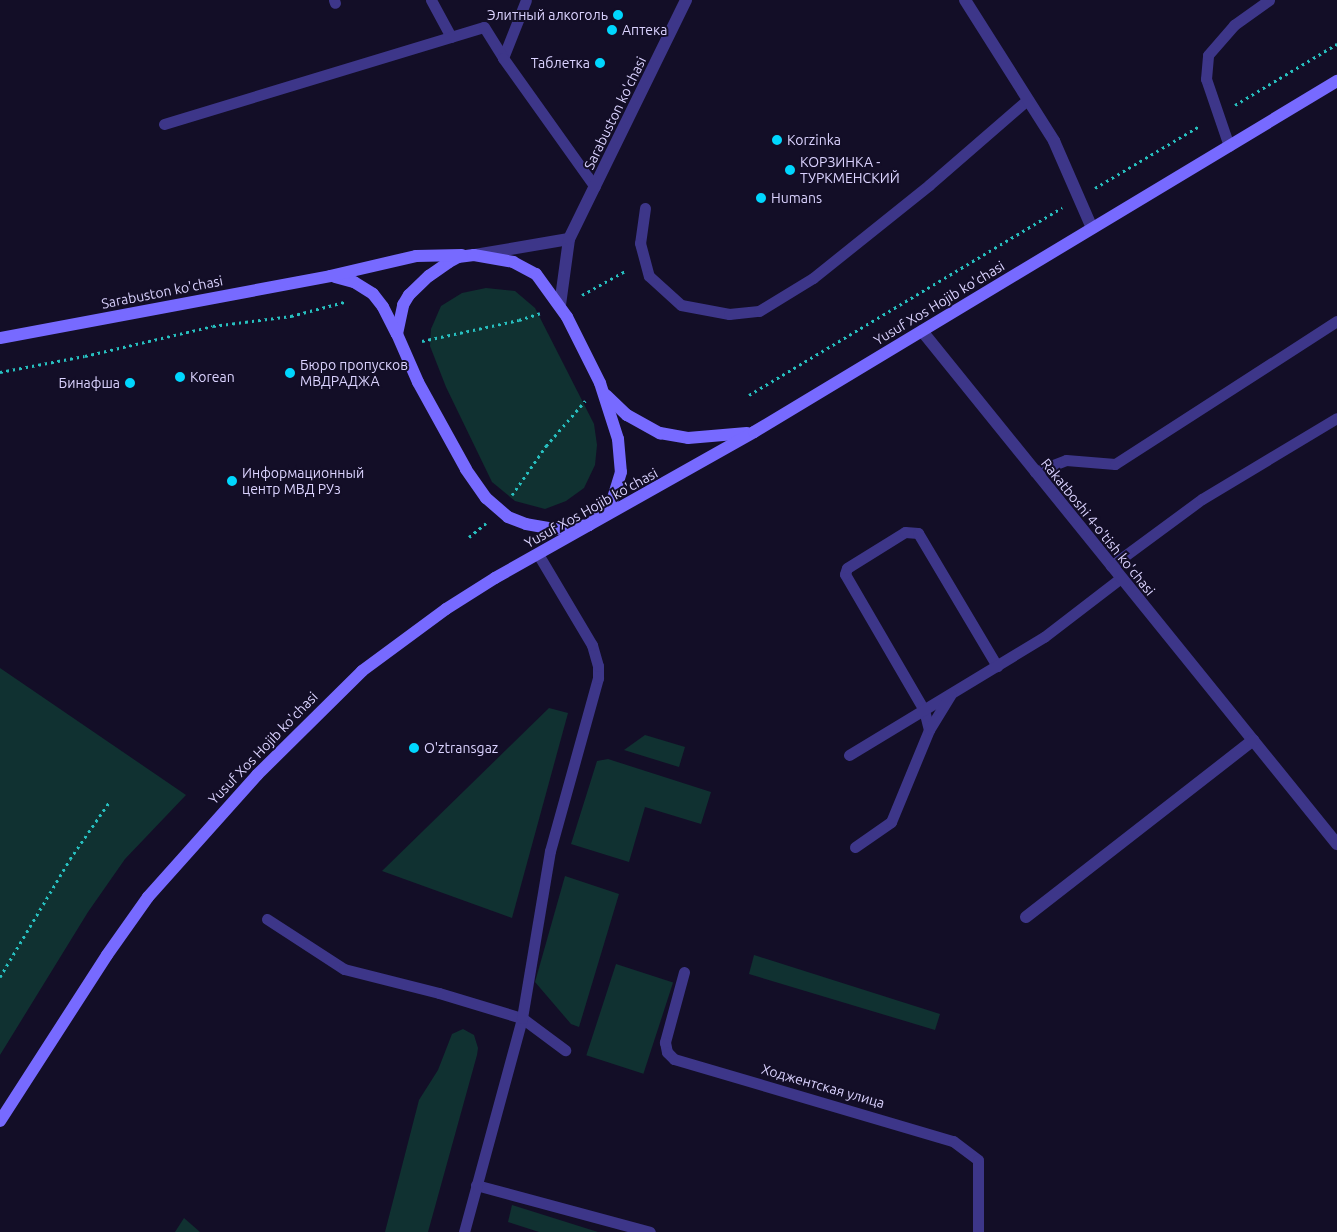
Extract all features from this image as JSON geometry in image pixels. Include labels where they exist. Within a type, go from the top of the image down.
[{"type":"main road","name":"Yusuf Xos Hojib ko'chasi","points":[[0,1121],[107,955],[148,897],[251,781],[331,699],[362,671],[446,609],[538,554],[754,432],[1337,81]]},
{"type":"main road","name":"Sarabuston ko'chasi","points":[[0,338],[330,276],[416,256],[474,255]]},
{"type":"main road","points":[[399,339],[403,306],[409,295],[429,276],[458,257],[474,255],[513,262],[536,274],[560,306],[586,353],[602,388],[618,439],[621,472],[613,499],[589,526]]},
{"type":"main road","name":"Sarabuston ko'chasi","points":[[330,276],[348,280],[373,294],[383,307],[418,382],[466,469],[486,498],[501,511],[517,521],[544,528],[570,529],[589,526]]},
{"type":"main road","points":[[602,388],[627,415],[643,426],[674,437],[716,437],[754,432]]},
{"type":"street","name":"Sarabuston ko'chasi","points":[[560,306],[569,239],[686,0]]},
{"type":"street","points":[[965,0],[1054,141],[1092,228]]},
{"type":"street","name":"Sarabuston ko'chasi","points":[[474,255],[569,239]]},
{"type":"street","name":"Rakatboshi 4-o'tish ko'chasi","points":[[922,331],[1337,844]]},
{"type":"street","points":[[1026,917],[1253,740]]},
{"type":"lane","points":[[431,0],[452,37]]},
{"type":"lane","points":[[503,58],[526,0]]},
{"type":"lane","points":[[1229,146],[1206,79],[1208,55],[1234,25],[1269,0]]},
{"type":"lane","points":[[164,124],[484,27],[503,58],[595,187]]},
{"type":"lane","points":[[644,208],[640,243],[650,276],[681,305],[729,314],[759,311],[813,278],[929,185],[1027,100]]},
{"type":"lane","points":[[1035,472],[1066,460],[1115,464],[1337,321]]},
{"type":"lane","points":[[1111,566],[1202,499],[1337,418]]},
{"type":"lane","points":[[929,730],[924,710],[845,574],[847,568],[905,532],[918,533],[997,666]]},
{"type":"lane","points":[[464,1232],[522,1018],[550,851],[595,691],[598,666],[592,645],[538,554]]},
{"type":"lane","points":[[849,754],[1044,637],[1121,578]]},
{"type":"lane","points":[[855,847],[891,822],[929,730],[952,692]]},
{"type":"lane","points":[[267,919],[344,969],[439,993],[522,1018],[565,1050]]},
{"type":"lane","name":"Ходжентская улица","points":[[684,972],[665,1042],[667,1052],[674,1058],[953,1140],[978,1160],[978,1232]]},
{"type":"lane","points":[[476,1185],[650,1232]]},
{"type":"path","points":[[749,395],[1337,44]]},
{"type":"path","points":[[399,339],[519,320],[560,306],[645,260]]},
{"type":"path","points":[[0,372],[85,356],[212,326],[290,316],[347,301]]},
{"type":"path","points":[[469,537],[501,511],[546,446],[602,388]]},
{"type":"path","points":[[0,977],[70,859],[110,802]]},
{"type":"green space","points":[[486,288],[515,291],[535,308],[594,424],[597,445],[595,465],[584,488],[566,501],[545,509],[515,501],[492,482],[446,387],[430,346],[431,329],[441,306],[462,293]]},
{"type":"green space","points":[[0,668],[186,795],[125,859],[88,912],[0,1055]]},
{"type":"green space","points":[[549,708],[568,713],[512,918],[382,871]]},
{"type":"green space","points":[[645,735],[685,747],[679,767],[624,750]]},
{"type":"green space","points":[[608,759],[711,792],[701,824],[645,807],[629,862],[571,844],[597,761]]},
{"type":"green space","points":[[565,876],[619,894],[579,1027],[571,1024],[535,982]]},
{"type":"green space","points":[[754,955],[940,1014],[935,1030],[749,974]]},
{"type":"green space","points":[[616,964],[673,983],[643,1074],[586,1055]]},
{"type":"green space","points":[[463,1029],[474,1035],[478,1048],[477,1055],[428,1232],[385,1232],[419,1100],[438,1070],[452,1034]]},
{"type":"green space","points":[[512,1205],[598,1232],[539,1232],[508,1222]]},
{"type":"green space","points":[[184,1218],[200,1232],[175,1232]]},
{"type":"place","name":"Элитный алкоголь","points":[[618,15]]},
{"type":"place","name":"Аптека","points":[[612,30]]},
{"type":"place","name":"Таблетка","points":[[600,63]]},
{"type":"place","name":"Korzinka","points":[[777,140]]},
{"type":"place","name":"КОРЗИНКА - ТУРКМЕНСКИЙ","points":[[790,170]]},
{"type":"place","name":"Humans","points":[[761,198]]},
{"type":"place","name":"Бюро пропусков МВДРАДЖА","points":[[290,373]]},
{"type":"place","name":"Korean","points":[[180,377]]},
{"type":"place","name":"Бинафша","points":[[130,383]]},
{"type":"place","name":"Информационный центр МВД РУз","points":[[232,481]]},
{"type":"place","name":"O'ztransgaz","points":[[414,748]]}]
